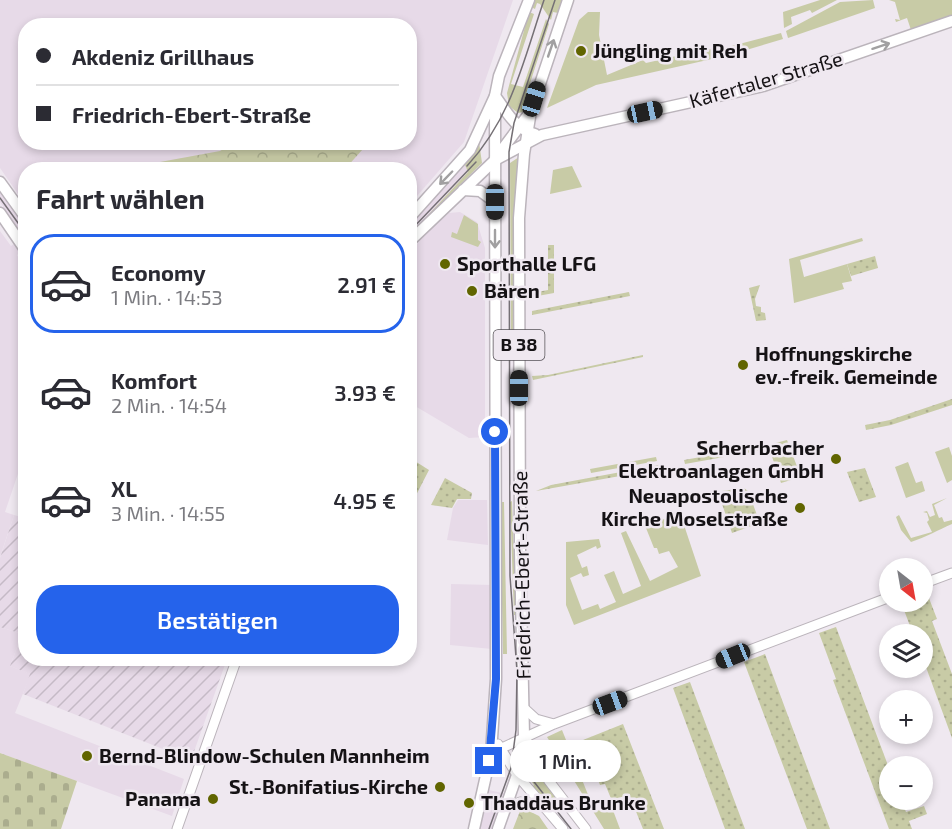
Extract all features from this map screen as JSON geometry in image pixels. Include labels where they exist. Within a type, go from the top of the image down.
[{"type":"main road","name":"Friedrich-Ebert-Straße","points":[[474,829],[495,750],[492,734],[496,662],[495,96],[499,76],[530,0]]},
{"type":"main road","name":"Friedrich-Ebert-Straße","points":[[498,829],[517,775],[524,736],[520,540],[519,218],[524,134],[568,0]]},
{"type":"main road","name":"Käfertaler Straße","points":[[417,234],[524,134],[542,135],[763,86],[952,21]]},
{"type":"main road","points":[[417,209],[462,161],[495,96],[524,134],[495,160]]},
{"type":"main road","points":[[0,182],[18,207]]},
{"type":"main road","points":[[463,190],[480,191],[495,202]]},
{"type":"main road","points":[[0,213],[18,239]]},
{"type":"street","points":[[933,580],[952,573]]},
{"type":"street","points":[[563,829],[495,750],[554,724],[879,601]]},
{"type":"street","points":[[177,829],[234,666]]},
{"type":"street","points":[[524,708],[536,719],[554,724]]},
{"type":"street","points":[[524,736],[549,781],[586,829]]},
{"type":"street","points":[[505,808],[520,802],[541,804]]},
{"type":"shaded area","points":[[0,0],[513,0],[464,142],[417,196],[417,162],[18,162],[18,194],[0,168]]},
{"type":"shaded area","points":[[465,165],[468,172],[417,227],[417,216]]},
{"type":"shaded area","points":[[0,189],[18,214],[18,228],[0,202]]},
{"type":"shaded area","points":[[460,212],[477,222],[485,248],[485,437],[469,438],[417,407],[417,244],[449,213]]},
{"type":"shaded area","points":[[0,231],[11,246],[18,241],[18,474],[5,512],[14,515],[0,557]]},
{"type":"shaded area","points":[[458,500],[487,500],[488,545],[447,540],[453,508]]},
{"type":"shaded area","points":[[14,515],[18,516],[18,633],[0,627],[0,558]]},
{"type":"shaded area","points":[[451,584],[492,585],[492,649],[450,645]]},
{"type":"shaded area","points":[[0,627],[18,633],[18,645],[10,666],[31,674],[15,713],[184,779],[172,816],[0,753]]},
{"type":"shaded area","points":[[18,645],[18,666],[225,666],[191,760],[23,694],[30,674],[10,666]]},
{"type":"shaded area","points":[[489,790],[506,794],[493,829],[478,829]]},
{"type":"green space","points":[[534,0],[563,0],[558,13],[553,12],[551,20],[540,4],[537,3],[535,9],[531,7]]},
{"type":"green space","points":[[820,0],[837,0],[812,13],[810,10],[791,17],[792,24],[784,28],[783,12]]},
{"type":"green space","points":[[873,0],[875,8],[788,38],[786,31],[840,2]]},
{"type":"green space","points":[[889,0],[952,0],[952,19],[912,33],[907,18],[896,22],[895,19],[900,20],[895,2]]},
{"type":"green space","points":[[529,12],[534,14],[511,84],[523,87],[546,19],[549,24],[524,102],[530,99],[523,112],[518,113],[509,106],[507,93]]},
{"type":"green space","points":[[588,12],[600,12],[599,35],[607,75],[643,60],[646,63],[681,55],[687,50],[719,49],[721,57],[596,85],[547,108],[579,20]]},
{"type":"green space","points":[[781,33],[783,39],[726,56],[724,48]]},
{"type":"green space","points":[[479,142],[482,163],[417,227],[468,172],[465,165]]},
{"type":"green space","points":[[362,150],[351,162],[160,162],[220,151]]},
{"type":"green space","points":[[519,157],[514,225],[515,349],[511,349],[510,163]]},
{"type":"green space","points":[[572,166],[582,187],[550,194],[553,170]]},
{"type":"green space","points":[[464,215],[478,224],[478,240],[481,242],[478,247],[451,237],[452,232],[457,234]]},
{"type":"green space","points":[[862,238],[863,241],[800,260],[804,277],[847,264],[852,281],[842,283],[844,289],[794,303],[789,259]]},
{"type":"green space","points":[[548,245],[554,245],[554,293],[532,297],[532,293],[548,290]]},
{"type":"green space","points":[[875,256],[878,268],[851,276],[847,264]]},
{"type":"green space","points":[[760,285],[755,299],[756,306],[761,307],[766,320],[756,321],[749,288]]},
{"type":"green space","points":[[629,292],[630,296],[532,315],[532,311]]},
{"type":"green space","points":[[643,355],[643,357],[533,380],[532,376],[548,375]]},
{"type":"green space","points":[[952,399],[952,405],[891,425],[866,430],[865,425],[890,420]]},
{"type":"green space","points":[[787,440],[801,477],[781,483],[768,445]]},
{"type":"green space","points":[[762,446],[763,450],[685,464],[684,460]]},
{"type":"green space","points":[[949,447],[952,456],[952,480],[947,483],[935,452]]},
{"type":"green space","points":[[656,457],[657,461],[591,473],[590,469]]},
{"type":"green space","points":[[417,462],[429,470],[417,493]]},
{"type":"green space","points":[[908,462],[916,483],[922,481],[925,491],[906,498],[895,467]]},
{"type":"green space","points":[[664,464],[665,468],[536,491],[551,485]]},
{"type":"green space","points":[[865,468],[876,497],[859,502],[847,472]]},
{"type":"green space","points":[[445,478],[472,493],[471,499],[457,499],[452,508],[431,505]]},
{"type":"green space","points":[[744,488],[748,491],[760,523],[732,533],[721,501],[722,491]]},
{"type":"green space","points":[[947,498],[934,505],[939,518],[942,517],[944,522],[952,520],[952,524],[911,542],[901,530],[896,517],[899,515],[911,538],[932,532],[927,522],[929,520],[927,513],[923,512],[927,511],[930,517],[935,515],[932,504]]},
{"type":"green space","points":[[512,501],[516,615],[514,615],[510,502]]},
{"type":"green space","points":[[500,502],[504,502],[507,654],[503,654]]},
{"type":"green space","points":[[681,516],[701,576],[574,625],[566,605],[566,542],[599,539],[601,547],[597,549],[596,546],[577,555],[582,568],[587,566],[589,575],[583,577],[581,573],[570,578],[582,610],[598,604],[600,609],[616,602],[604,575],[614,571],[623,594],[641,586],[621,533],[626,531],[650,581],[678,567],[669,551],[659,554],[657,548],[654,548],[644,523]]},
{"type":"green space","points":[[933,609],[937,619],[932,621],[952,674],[952,738],[930,678],[933,678],[933,624],[909,624],[905,612],[933,612]]},
{"type":"green space","points":[[836,627],[884,756],[879,756],[879,802],[833,680],[836,679],[819,633]]},
{"type":"green space","points":[[765,654],[830,829],[807,829],[744,662]]},
{"type":"green space","points":[[690,682],[745,829],[725,829],[673,688]]},
{"type":"green space","points":[[623,724],[664,829],[643,829],[629,794],[612,801],[605,784],[600,785],[583,740]]},
{"type":"green space","points":[[562,730],[595,812],[611,805],[620,829],[604,829],[547,737]]},
{"type":"green space","points":[[0,753],[77,781],[61,829],[0,829]]},
{"type":"green space","points":[[541,775],[561,801],[559,803],[562,808],[549,808],[532,787],[534,785],[530,779]]},
{"type":"green space","points":[[527,810],[539,816],[548,829],[513,829],[520,811]]},
{"type":"green space","points":[[882,810],[905,810],[906,812],[926,810],[927,814],[909,821],[912,829],[889,829]]},
{"type":"tram line","points":[[467,166],[495,128],[506,108],[544,0]]},
{"type":"tram line","points":[[489,829],[511,768],[516,730],[517,671],[510,576],[509,152],[514,123],[555,0]]},
{"type":"tram line","points":[[417,224],[476,162]]},
{"type":"tram line","points":[[0,198],[18,223]]},
{"type":"tram line","points":[[514,749],[524,769],[571,829]]},
{"type":"place","name":"Jüngling mit Reh","points":[[581,51]]},
{"type":"place","name":"Sporthalle LFG","points":[[445,264]]},
{"type":"place","name":"Bären","points":[[472,291]]},
{"type":"place","name":"Hoffnungskirche ev.-freik. Gemeinde","points":[[743,365]]},
{"type":"place","name":"Scherrbacher Elektroanlagen GmbH","points":[[836,459]]},
{"type":"place","name":"Neuapostolische Kirche Moselstraße","points":[[800,508]]},
{"type":"place","name":"Bernd-Blindow-Schulen Mannheim","points":[[87,756]]},
{"type":"place","name":"St.-Bonifatius-Kirche","points":[[440,787]]},
{"type":"place","name":"Panama","points":[[213,799]]},
{"type":"place","name":"Thaddäus Brunke","points":[[469,803]]},
{"type":"route","points":[[489,761],[496,679],[495,432]]}]
